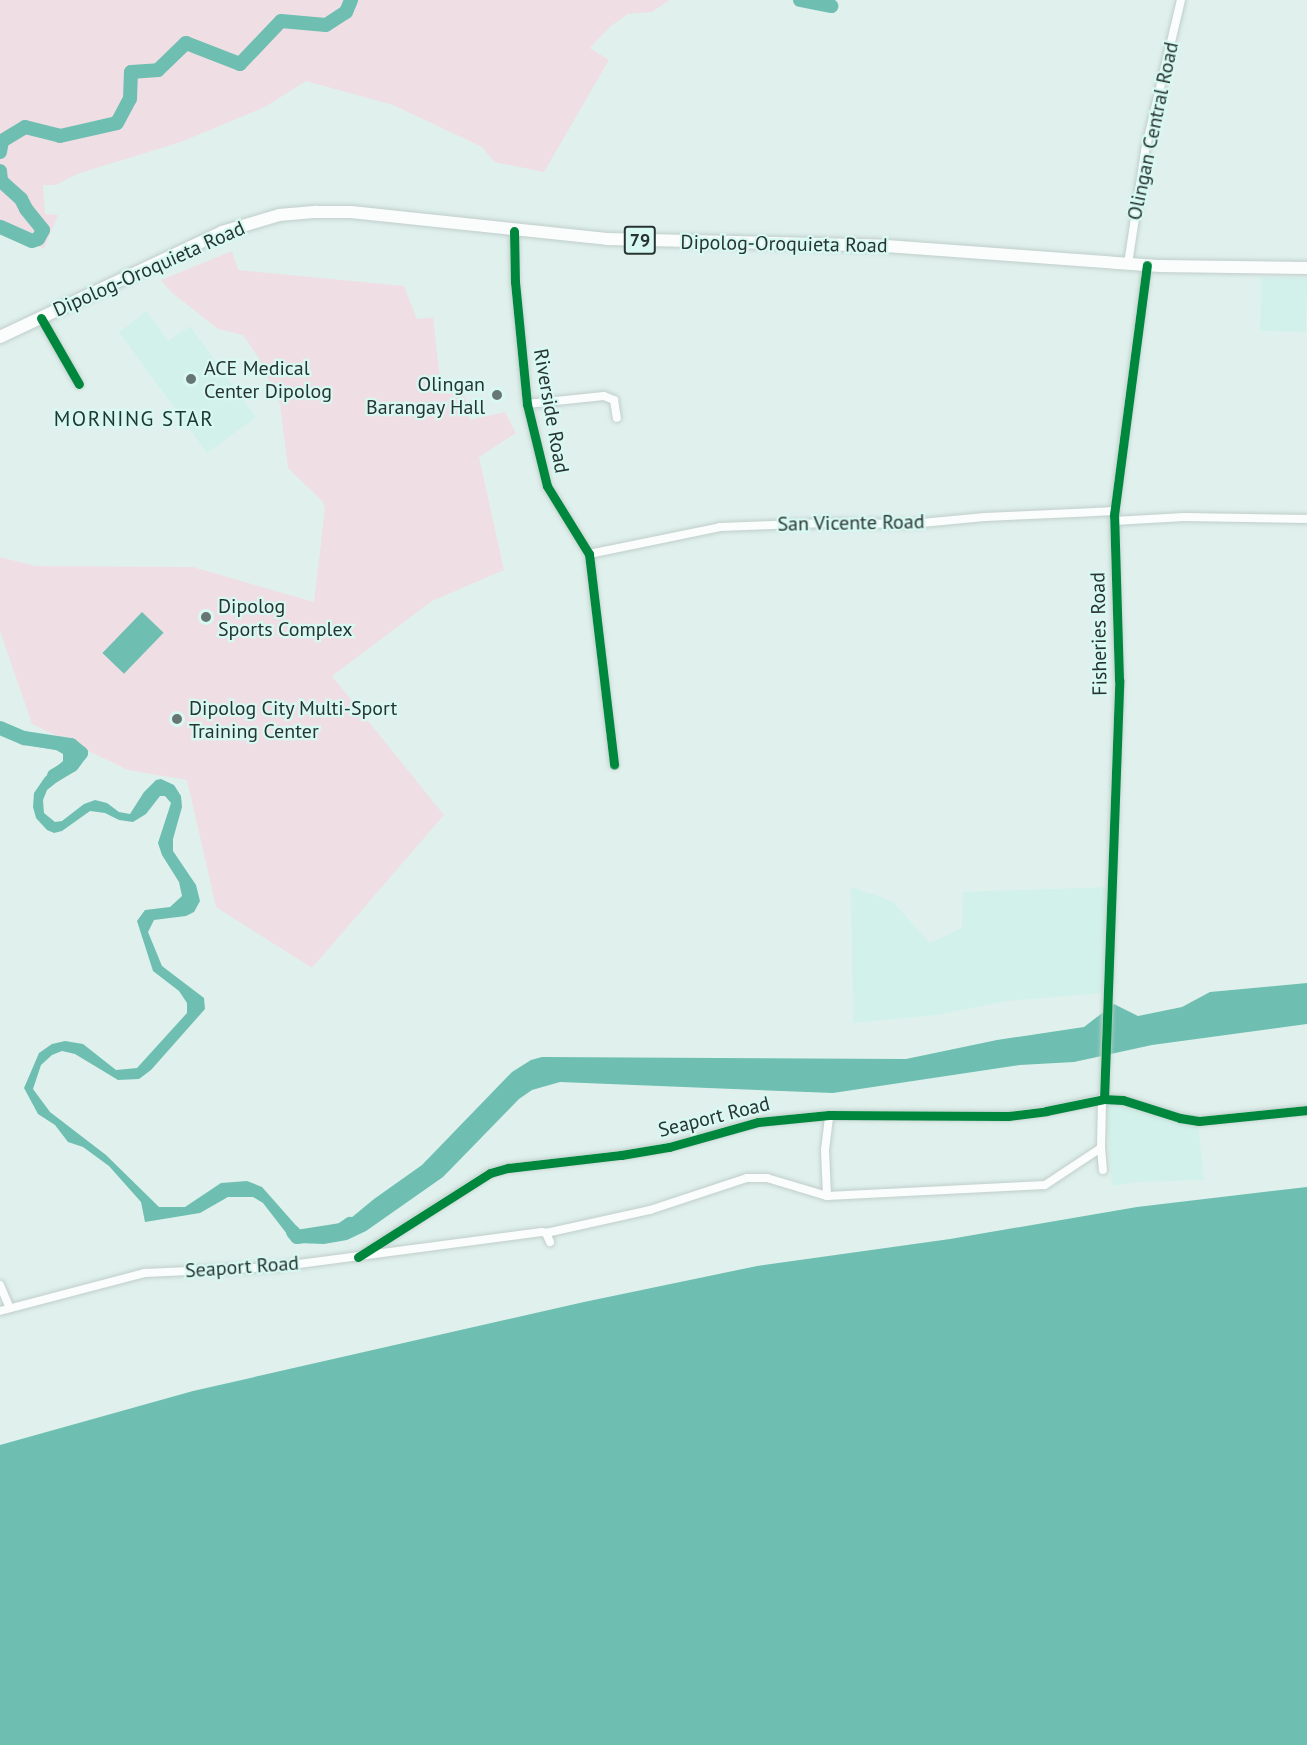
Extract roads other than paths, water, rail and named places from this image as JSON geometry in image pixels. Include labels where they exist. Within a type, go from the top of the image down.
[{"type":"main road","name":"Dipolog-Oroquieta Road","points":[[0,337],[212,236],[243,224],[279,215],[351,212],[514,231],[617,239],[886,246],[1128,264],[1307,268]]},
{"type":"street","name":"Olingan Central Road","points":[[1128,264],[1145,151],[1181,0]]},
{"type":"street","name":"Riverside Road","points":[[514,231],[515,282],[527,404],[547,486],[589,554],[614,765]]},
{"type":"street","name":"Fisheries Road","points":[[1103,1170],[1101,1148],[1106,1077],[1106,1004],[1119,680],[1114,521],[1147,264]]},
{"type":"street","points":[[41,318],[79,384]]},
{"type":"street","points":[[527,404],[604,396],[614,400],[617,418]]},
{"type":"street","name":"San Vicente Road","points":[[589,554],[720,527],[825,523],[911,524],[1115,511]]},
{"type":"street","points":[[1114,521],[1184,517],[1307,519]]},
{"type":"street","points":[[1103,1099],[1123,1100],[1180,1118],[1199,1121],[1307,1110]]},
{"type":"street","name":"Seaport Road","points":[[0,1311],[145,1273],[276,1267],[358,1257],[490,1173],[508,1168],[669,1147],[758,1122],[830,1115],[1008,1116],[1103,1099]]},
{"type":"street","points":[[827,1196],[825,1150],[830,1115]]},
{"type":"street","points":[[358,1257],[546,1233],[650,1210],[747,1178],[767,1178],[827,1196],[1045,1185],[1101,1148]]},
{"type":"street","points":[[546,1233],[550,1242]]},
{"type":"street","points":[[0,1285],[10,1308]]},
{"type":"waterway","points":[[0,152],[2,141],[25,127],[60,136],[117,123],[130,99],[131,72],[158,70],[186,43],[240,64],[281,21],[326,25],[346,12],[351,0]]},
{"type":"waterway","points":[[800,0],[831,6]]},
{"type":"waterway","points":[[0,171],[1,181],[21,199],[43,230],[38,239],[32,241],[0,227]]},
{"type":"waterway","points":[[0,728],[24,738],[71,745],[81,753],[72,765],[54,776]]},
{"type":"waterway","points":[[293,1232],[297,1237],[341,1230],[350,1224]]},
{"type":"place","name":"ACE Medical Center Dipolog","points":[[191,379]]},
{"type":"place","name":"Olingan Barangay Hall","points":[[497,395]]},
{"type":"place","name":"Dipolog Sports Complex","points":[[206,617]]},
{"type":"place","name":"Dipolog City Multi-Sport Training Center","points":[[177,719]]},
{"type":"district","name":"MORNING STAR","points":[[134,419]]}]
